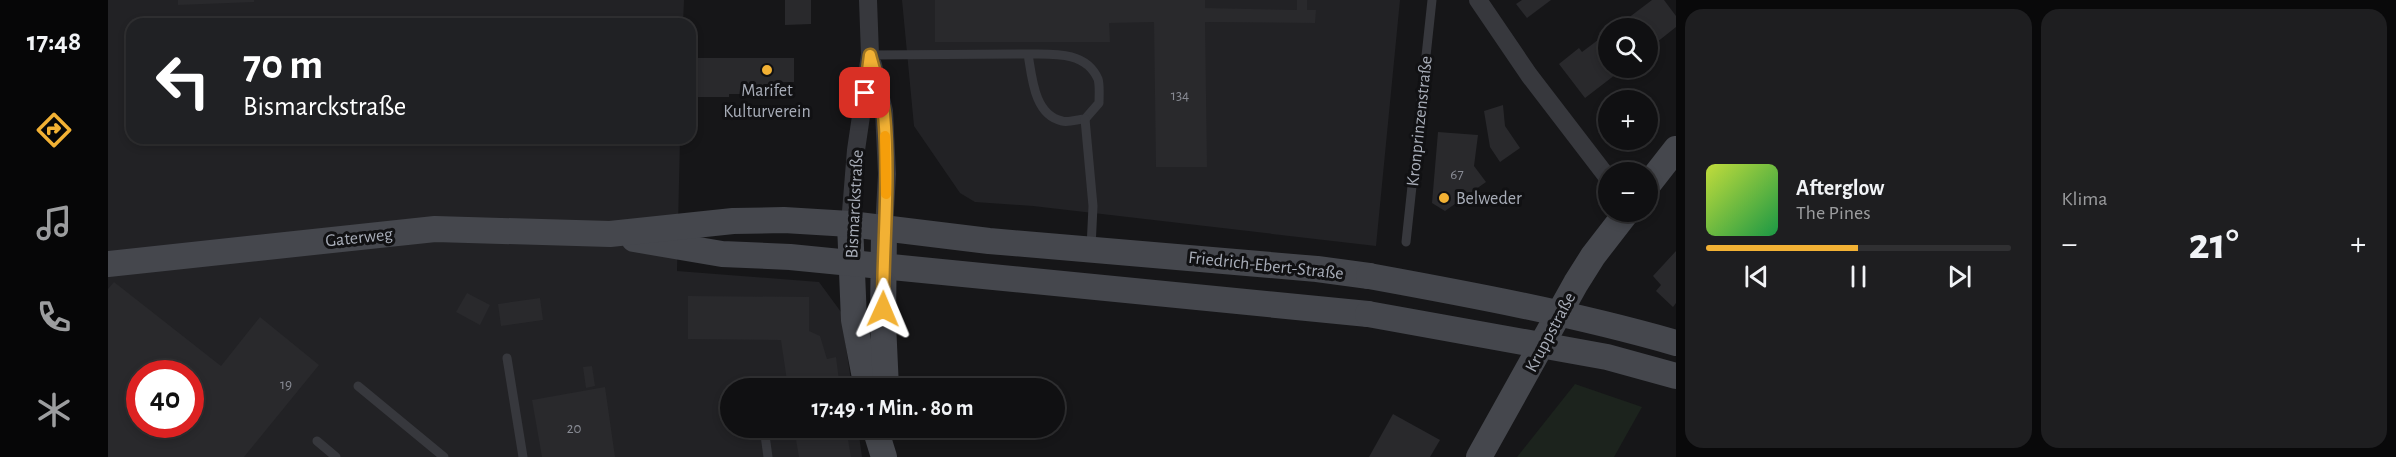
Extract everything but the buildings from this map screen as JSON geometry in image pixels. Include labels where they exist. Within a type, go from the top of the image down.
[{"type":"main road","points":[[1658,172],[1676,149]]},
{"type":"main road","name":"Gaterweg","points":[[108,264],[435,229],[610,234],[733,221],[784,220],[850,224]]},
{"type":"main road","name":"Kruppstraße","points":[[1479,457],[1576,283],[1593,256],[1620,222]]},
{"type":"main road","name":"Friedrich-Ebert-Straße","points":[[850,224],[989,241],[1370,276],[1527,306],[1676,343]]},
{"type":"main road","name":"Bismarckstraße","points":[[850,224],[854,320],[865,378]]},
{"type":"main road","name":"Bismarckstraße","points":[[884,228],[883,323],[886,378]]},
{"type":"main road","name":"Gaterweg","points":[[610,234],[722,254],[790,257],[851,264]]},
{"type":"main road","points":[[851,264],[1368,314],[1607,357],[1676,376]]},
{"type":"main road","points":[[878,438],[884,456]]},
{"type":"main road","points":[[884,456],[887,438]]},
{"type":"street","name":"Bismarckstraße","points":[[850,224],[856,150],[870,55],[868,0]]},
{"type":"street","points":[[1478,0],[1529,75],[1598,165]]},
{"type":"street","name":"Bismarckstraße","points":[[870,55],[884,111],[887,174],[884,228]]},
{"type":"lane","name":"Kronprinzenstraße","points":[[1406,242],[1432,0]]},
{"type":"lane","points":[[870,55],[1028,54],[1062,54],[1084,61],[1098,80],[1099,103],[1085,119],[1062,122],[1042,110],[1033,84],[1028,54]]},
{"type":"lane","points":[[1085,119],[1093,206],[1091,249]]},
{"type":"lane","points":[[507,358],[523,457]]},
{"type":"lane","points":[[358,386],[444,457]]},
{"type":"lane","points":[[765,438],[768,457]]},
{"type":"lane","points":[[317,441],[336,457]]},
{"type":"shaded area","points":[[108,0],[684,0],[683,18],[126,18],[126,144],[680,144],[677,271],[819,282],[841,312],[851,378],[720,378],[720,438],[859,438],[862,457],[108,457]]},
{"type":"shaded area","points":[[902,0],[1400,0],[1376,246],[1033,206],[975,202],[960,193],[914,126]]},
{"type":"shaded area","points":[[1575,384],[1642,407],[1614,457],[1517,457]]},
{"type":"slow traffic","points":[[885,136],[886,194]]},
{"type":"place","name":"Marifet Kulturverein","points":[[767,70]]},
{"type":"place","name":"Belweder","points":[[1444,198]]},
{"type":"route","points":[[865,93],[870,55],[884,111],[887,174],[883,309]]}]
